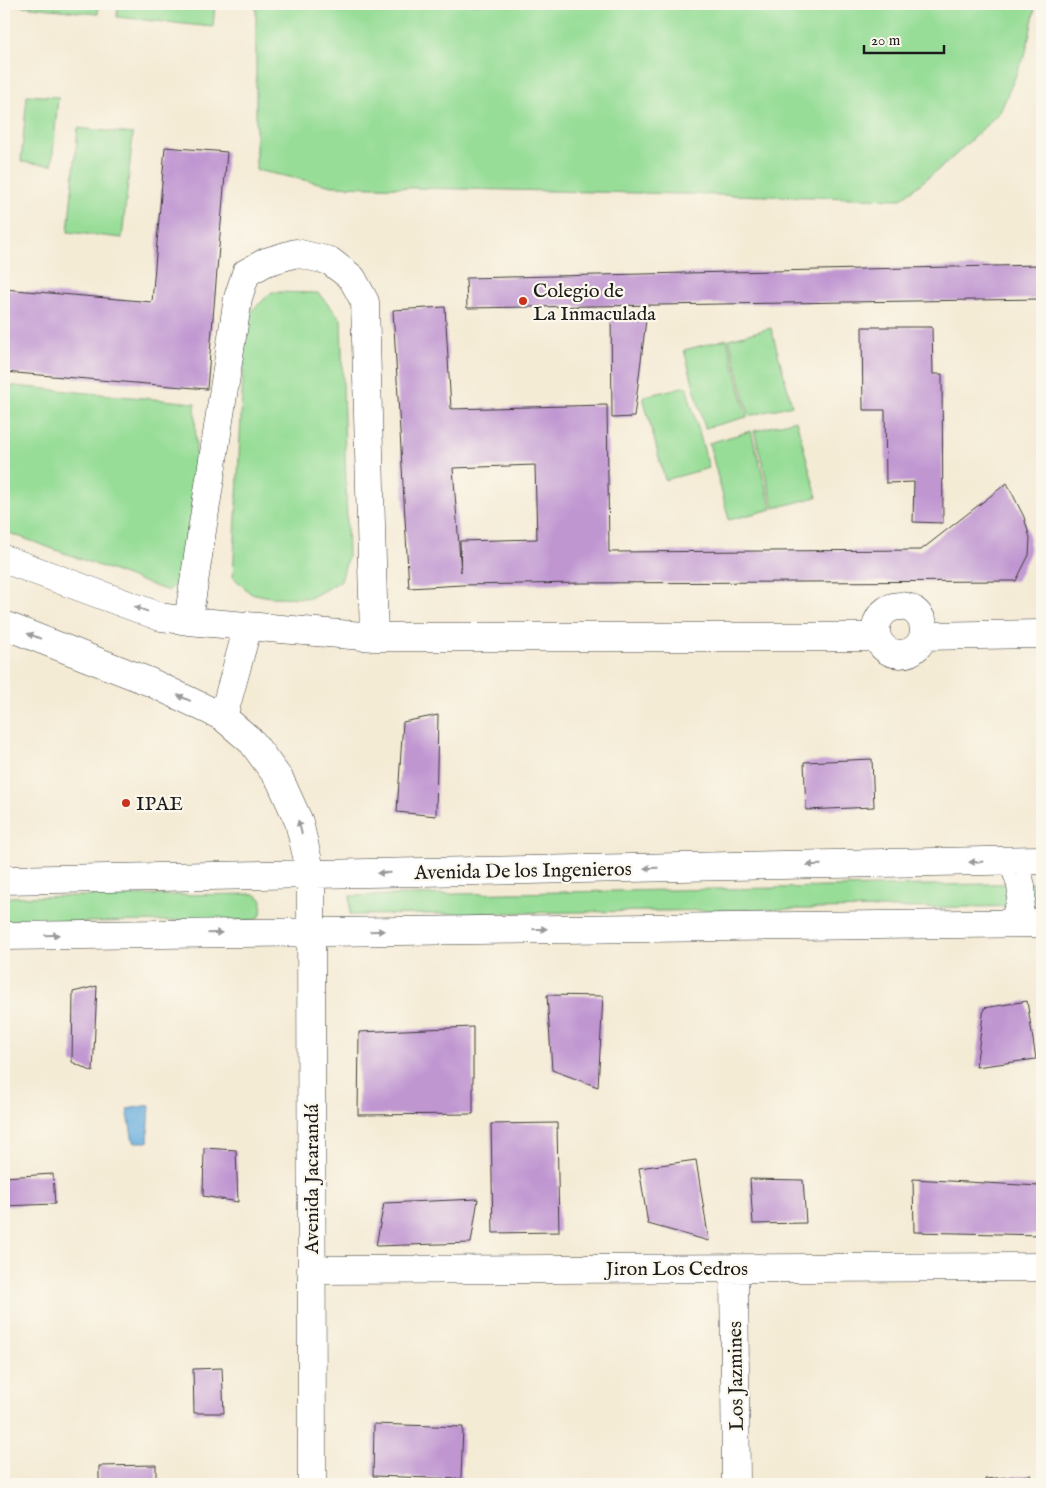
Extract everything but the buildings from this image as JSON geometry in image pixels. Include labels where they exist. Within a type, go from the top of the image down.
[{"type":"street","points":[[188,621],[238,298],[246,273],[266,262],[296,253],[330,261],[352,278],[365,302],[374,637]]},
{"type":"street","points":[[4,559],[161,617],[188,621],[374,637],[877,637]]},
{"type":"street","points":[[900,606],[911,608],[919,615],[924,625],[924,636],[917,647],[907,653],[894,654],[884,648],[877,637],[877,626],[881,616],[889,609],[900,606]]},
{"type":"street","name":"Avenida Jacarandá","points":[[4,625],[150,682],[223,717],[252,742],[280,780],[300,822],[311,874],[312,1484]]},
{"type":"street","points":[[223,717],[248,626]]},
{"type":"street","points":[[924,636],[1042,634]]},
{"type":"street","name":"Avenida De los Ingenieros","points":[[4,880],[1042,860]]},
{"type":"street","points":[[1011,861],[1018,874],[1022,892],[1019,909],[1012,923]]},
{"type":"street","points":[[4,936],[1042,923]]},
{"type":"street","name":"Jiron Los Cedros","points":[[311,1270],[1042,1267]]},
{"type":"street","name":"Los Jazmines","points":[[734,1268],[736,1484]]},
{"type":"green space","points":[[4,4],[99,4],[98,14]]},
{"type":"green space","points":[[118,4],[215,4],[213,27],[117,17]]},
{"type":"green space","points":[[256,4],[1036,4],[1026,52],[1000,112],[949,161],[901,199],[333,186],[256,170]]},
{"type":"green space","points":[[27,95],[58,97],[52,165],[21,162]]},
{"type":"green space","points":[[78,128],[133,134],[122,238],[68,232]]},
{"type":"green space","points":[[272,292],[318,293],[341,319],[348,556],[341,581],[310,598],[270,597],[250,593],[233,577],[246,316]]},
{"type":"green space","points":[[771,328],[792,405],[749,416],[729,339]]},
{"type":"green space","points":[[727,339],[747,417],[705,428],[684,350]]},
{"type":"green space","points":[[4,385],[195,403],[198,565],[168,591],[4,531]]},
{"type":"green space","points":[[686,386],[709,468],[665,480],[643,397]]},
{"type":"green space","points":[[796,420],[817,497],[774,508],[754,431]]},
{"type":"green space","points":[[751,431],[772,509],[729,520],[709,443]]},
{"type":"green space","points":[[1042,883],[1042,906],[350,915],[350,896]]},
{"type":"green space","points":[[255,894],[262,900],[261,915],[255,920],[4,923],[4,897]]},
{"type":"water","points":[[150,1105],[148,1142],[133,1142],[127,1109]]},
{"type":"place","name":"Colegio de La Inmaculada","points":[[523,301]]},
{"type":"place","name":"IPAE","points":[[126,803]]}]
